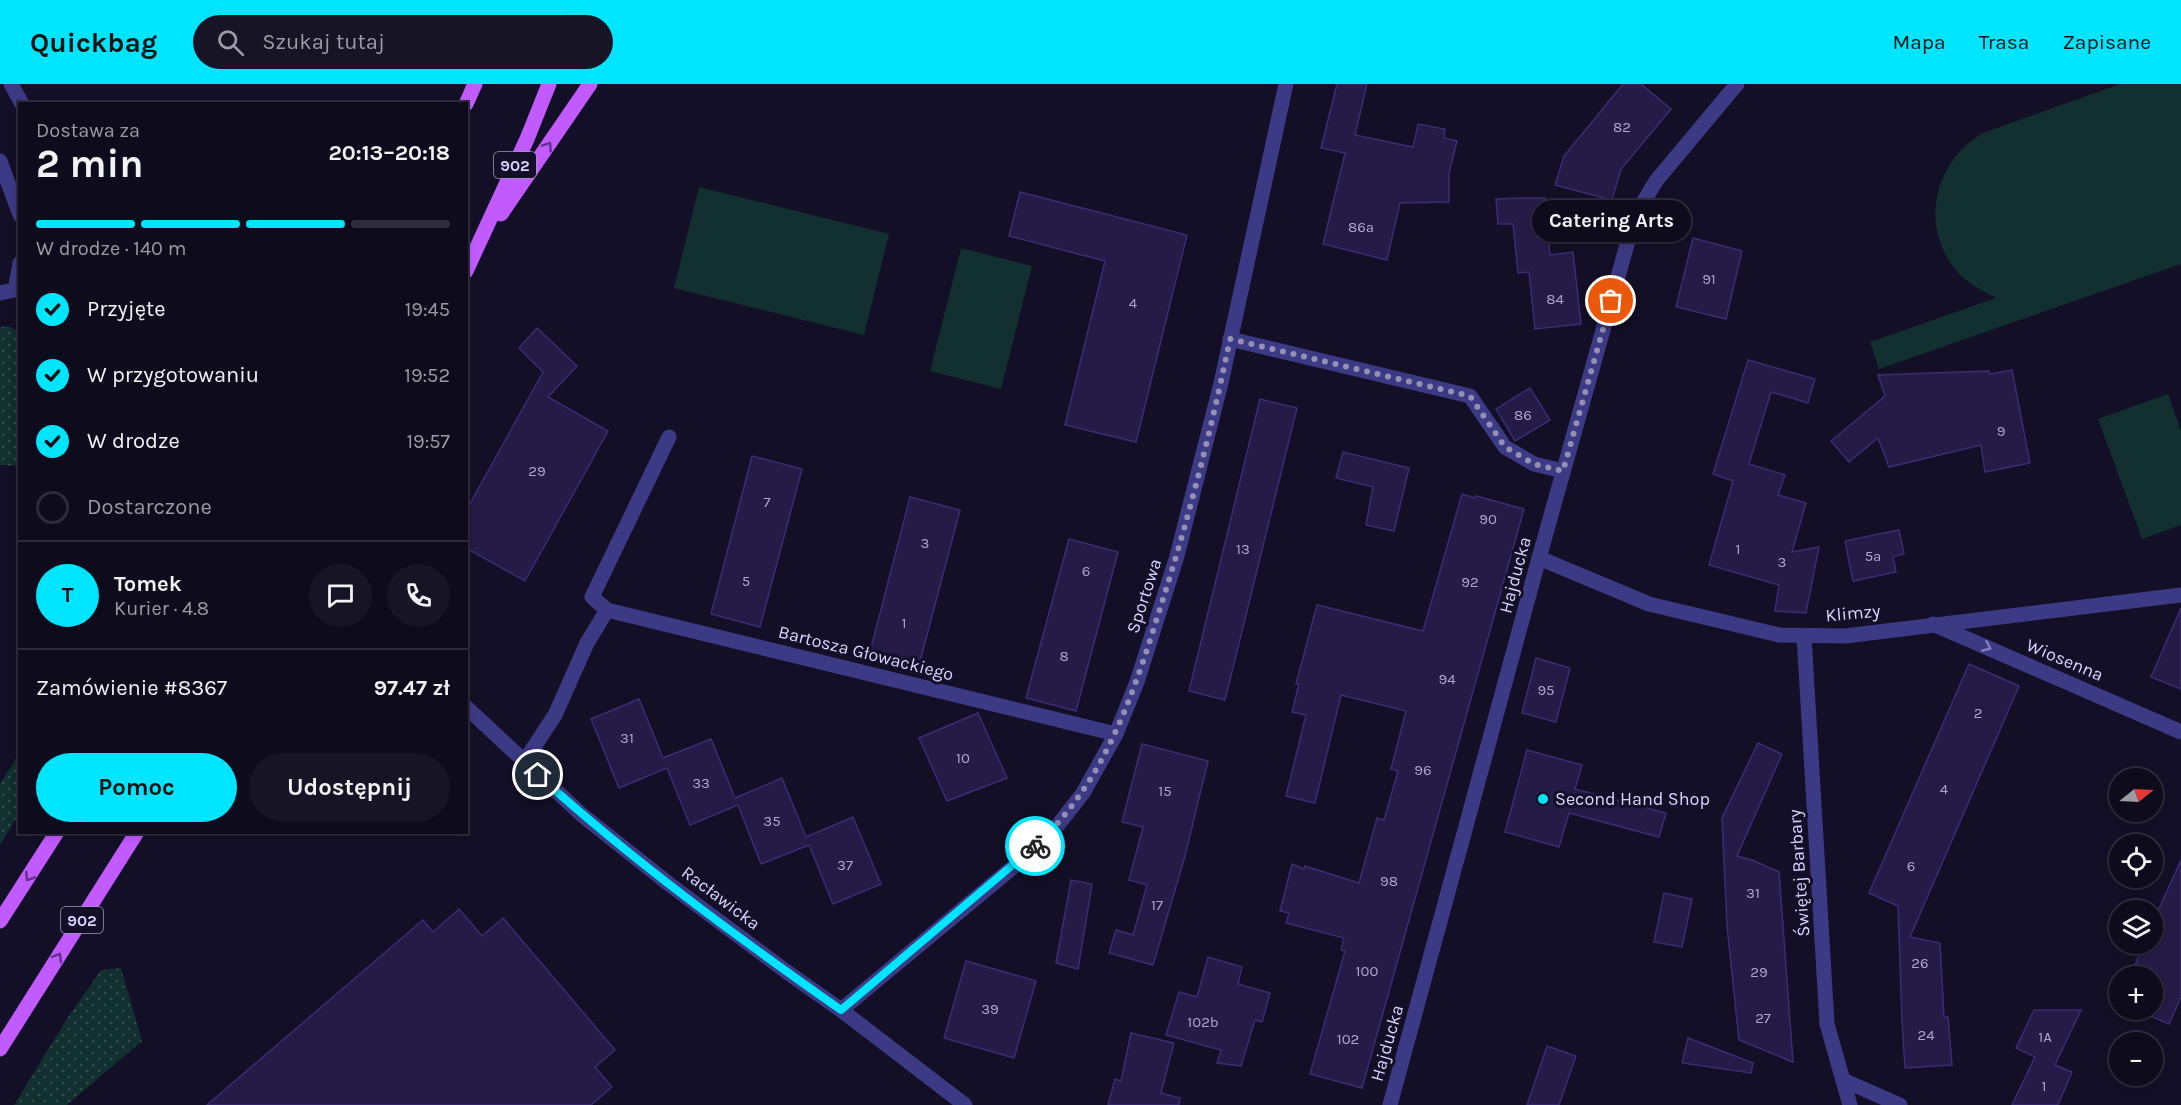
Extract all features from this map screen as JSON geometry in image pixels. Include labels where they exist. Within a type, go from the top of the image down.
[{"type":"main road","points":[[467,102],[475,84]]},
{"type":"main road","name":"902","points":[[468,267],[480,246],[549,84]]},
{"type":"main road","points":[[480,246],[590,84]]},
{"type":"main road","points":[[0,921],[56,834]]},
{"type":"main road","name":"902","points":[[0,1048],[136,834]]},
{"type":"street","points":[[11,84],[21,102]]},
{"type":"street","name":"Sportowa","points":[[841,1010],[1012,868],[1058,825],[1083,793],[1116,734],[1137,682],[1177,556],[1221,383],[1286,84]]},
{"type":"street","name":"Hajducka","points":[[1390,1105],[1635,216],[1656,181],[1737,84]]},
{"type":"street","points":[[0,161],[18,210]]},
{"type":"street","points":[[0,293],[15,290],[18,274]]},
{"type":"street","points":[[1230,339],[1470,396],[1505,447],[1534,464],[1563,471]]},
{"type":"street","points":[[524,762],[555,716],[587,643],[607,610],[592,597],[669,437]]},
{"type":"street","name":"Klimzy","points":[[1539,558],[1649,604],[1779,635],[1845,636],[2181,594]]},
{"type":"street","name":"Bartosza Głowackiego","points":[[607,610],[1116,734]]},
{"type":"street","name":"Wiosenna","points":[[1933,624],[2181,732]]},
{"type":"street","name":"Świętej Barbary","points":[[1804,636],[1827,1024],[1850,1105]]},
{"type":"street","name":"Racławicka","points":[[468,709],[582,814],[669,884],[841,1010],[965,1105]]},
{"type":"street","points":[[1843,1080],[1900,1105]]},
{"type":"green space","points":[[2120,84],[2181,84],[2181,264],[1879,369],[1870,342],[1996,298],[1974,286],[1959,274],[1944,251],[1937,233],[1935,214],[1937,195],[1953,160],[1983,133]]},
{"type":"green space","points":[[699,187],[889,234],[864,335],[674,288]]},
{"type":"green space","points":[[961,248],[1032,266],[1001,389],[930,371]]},
{"type":"green space","points":[[9,326],[18,331],[18,466],[0,465],[0,327]]},
{"type":"green space","points":[[2168,394],[2181,431],[2181,525],[2142,539],[2098,419]]},
{"type":"green space","points":[[18,756],[18,816],[0,845],[0,784]]},
{"type":"green space","points":[[121,968],[142,1041],[67,1105],[14,1105],[68,1017],[101,970]]},
{"type":"building","points":[[1337,84],[1367,84],[1355,135],[1413,147],[1418,124],[1445,129],[1444,138],[1457,141],[1449,173],[1449,202],[1400,203],[1387,260],[1323,244],[1345,153],[1321,148]]},
{"type":"building","points":[[1623,84],[1641,84],[1671,109],[1621,169],[1612,200],[1555,185],[1564,156]]},
{"type":"building","points":[[1020,192],[1187,235],[1136,442],[1065,425],[1105,261],[1009,236]]},
{"type":"building","points":[[1545,198],[1550,255],[1573,252],[1581,324],[1535,329],[1529,272],[1518,273],[1513,224],[1498,224],[1496,199]]},
{"type":"building","points":[[1693,238],[1742,251],[1726,319],[1676,307]]},
{"type":"building","points":[[537,328],[577,366],[548,397],[608,431],[525,581],[468,549],[468,507],[543,372],[519,348]]},
{"type":"building","points":[[1748,360],[1815,379],[1808,403],[1771,392],[1749,464],[1785,475],[1778,495],[1806,503],[1792,552],[1819,547],[1806,613],[1775,611],[1779,585],[1709,565],[1733,481],[1713,474]]},
{"type":"building","points":[[2012,370],[2030,463],[1985,472],[1981,445],[1889,467],[1878,438],[1849,462],[1831,441],[1885,396],[1878,375],[1989,371],[1990,374]]},
{"type":"building","points":[[1530,388],[1550,420],[1515,441],[1496,409]]},
{"type":"building","points":[[1260,399],[1297,408],[1225,700],[1189,691]]},
{"type":"building","points":[[1343,452],[1409,468],[1394,531],[1366,525],[1373,487],[1336,478]]},
{"type":"building","points":[[752,456],[802,469],[760,627],[711,614]]},
{"type":"building","points":[[1462,494],[1524,509],[1362,1088],[1310,1074],[1345,951],[1341,950],[1344,938],[1286,923],[1289,913],[1280,911],[1292,864],[1359,883],[1377,818],[1384,820],[1398,771],[1391,769],[1406,711],[1341,695],[1315,803],[1286,796],[1306,715],[1292,712],[1299,684],[1296,684],[1317,605],[1423,631]]},
{"type":"building","points":[[910,497],[960,510],[918,669],[869,656]]},
{"type":"building","points":[[1899,530],[1904,554],[1893,557],[1896,572],[1853,581],[1845,541]]},
{"type":"building","points":[[1069,539],[1118,552],[1076,711],[1026,698]]},
{"type":"building","points":[[2181,608],[2181,689],[2151,677]]},
{"type":"building","points":[[1536,658],[1570,668],[1556,722],[1522,713]]},
{"type":"building","points":[[1969,664],[2019,686],[1910,937],[1940,943],[1944,1017],[1948,1017],[1952,1065],[1905,1068],[1898,906],[1869,893]]},
{"type":"building","points":[[639,699],[663,758],[711,739],[735,798],[782,778],[806,837],[853,817],[881,884],[833,904],[809,845],[761,864],[738,805],[690,825],[667,768],[619,788],[591,719]]},
{"type":"building","points":[[978,713],[1007,778],[947,801],[919,738]]},
{"type":"building","points":[[1758,743],[1782,754],[1737,856],[1779,872],[1793,1062],[1739,1040],[1727,926],[1722,818]]},
{"type":"building","points":[[1142,744],[1208,761],[1185,856],[1153,965],[1109,953],[1116,930],[1133,935],[1147,885],[1129,880],[1143,827],[1122,822]]},
{"type":"building","name":"Second Hand Shop","points":[[1527,750],[1582,765],[1575,789],[1666,813],[1659,837],[1569,813],[1559,847],[1505,832]]},
{"type":"building","points":[[2181,860],[2181,997],[2169,1024],[2160,1020],[2163,1020],[2163,966],[2134,966],[2140,954],[2163,954],[2163,900]]},
{"type":"building","points":[[1071,880],[1092,884],[1078,969],[1056,963]]},
{"type":"building","points":[[1664,893],[1692,899],[1682,947],[1654,942]]},
{"type":"building","points":[[459,909],[482,936],[503,918],[615,1050],[595,1067],[612,1087],[591,1105],[207,1105],[423,920],[433,932]]},
{"type":"building","points":[[1208,957],[1242,967],[1238,984],[1270,993],[1262,1022],[1255,1020],[1241,1066],[1217,1063],[1221,1050],[1166,1035],[1179,992],[1197,997]]},
{"type":"building","points":[[966,961],[1036,981],[1014,1058],[944,1038]]},
{"type":"building","points":[[2034,1010],[2081,1010],[2055,1065],[2072,1072],[2058,1105],[2012,1105],[2035,1057],[2016,1048]]},
{"type":"building","points":[[1131,1033],[1174,1043],[1161,1093],[1180,1098],[1179,1105],[1108,1105],[1115,1079],[1121,1081]]},
{"type":"building","points":[[1688,1038],[1753,1063],[1751,1073],[1682,1063]]},
{"type":"building","points":[[1547,1046],[1576,1056],[1559,1105],[1527,1105]]},
{"type":"way so far","points":[[1035,846],[1058,825],[1083,793],[1116,734],[1137,682],[1177,556],[1230,339],[1470,396],[1505,447],[1534,464],[1563,471],[1611,301]]},
{"type":"place","name":"Catering Arts","points":[[1611,301]]},
{"type":"place","name":"Second Hand Shop","points":[[1543,799]]},
{"type":"route","points":[[538,775],[582,814],[669,884],[841,1010],[996,882],[1035,846]]}]
